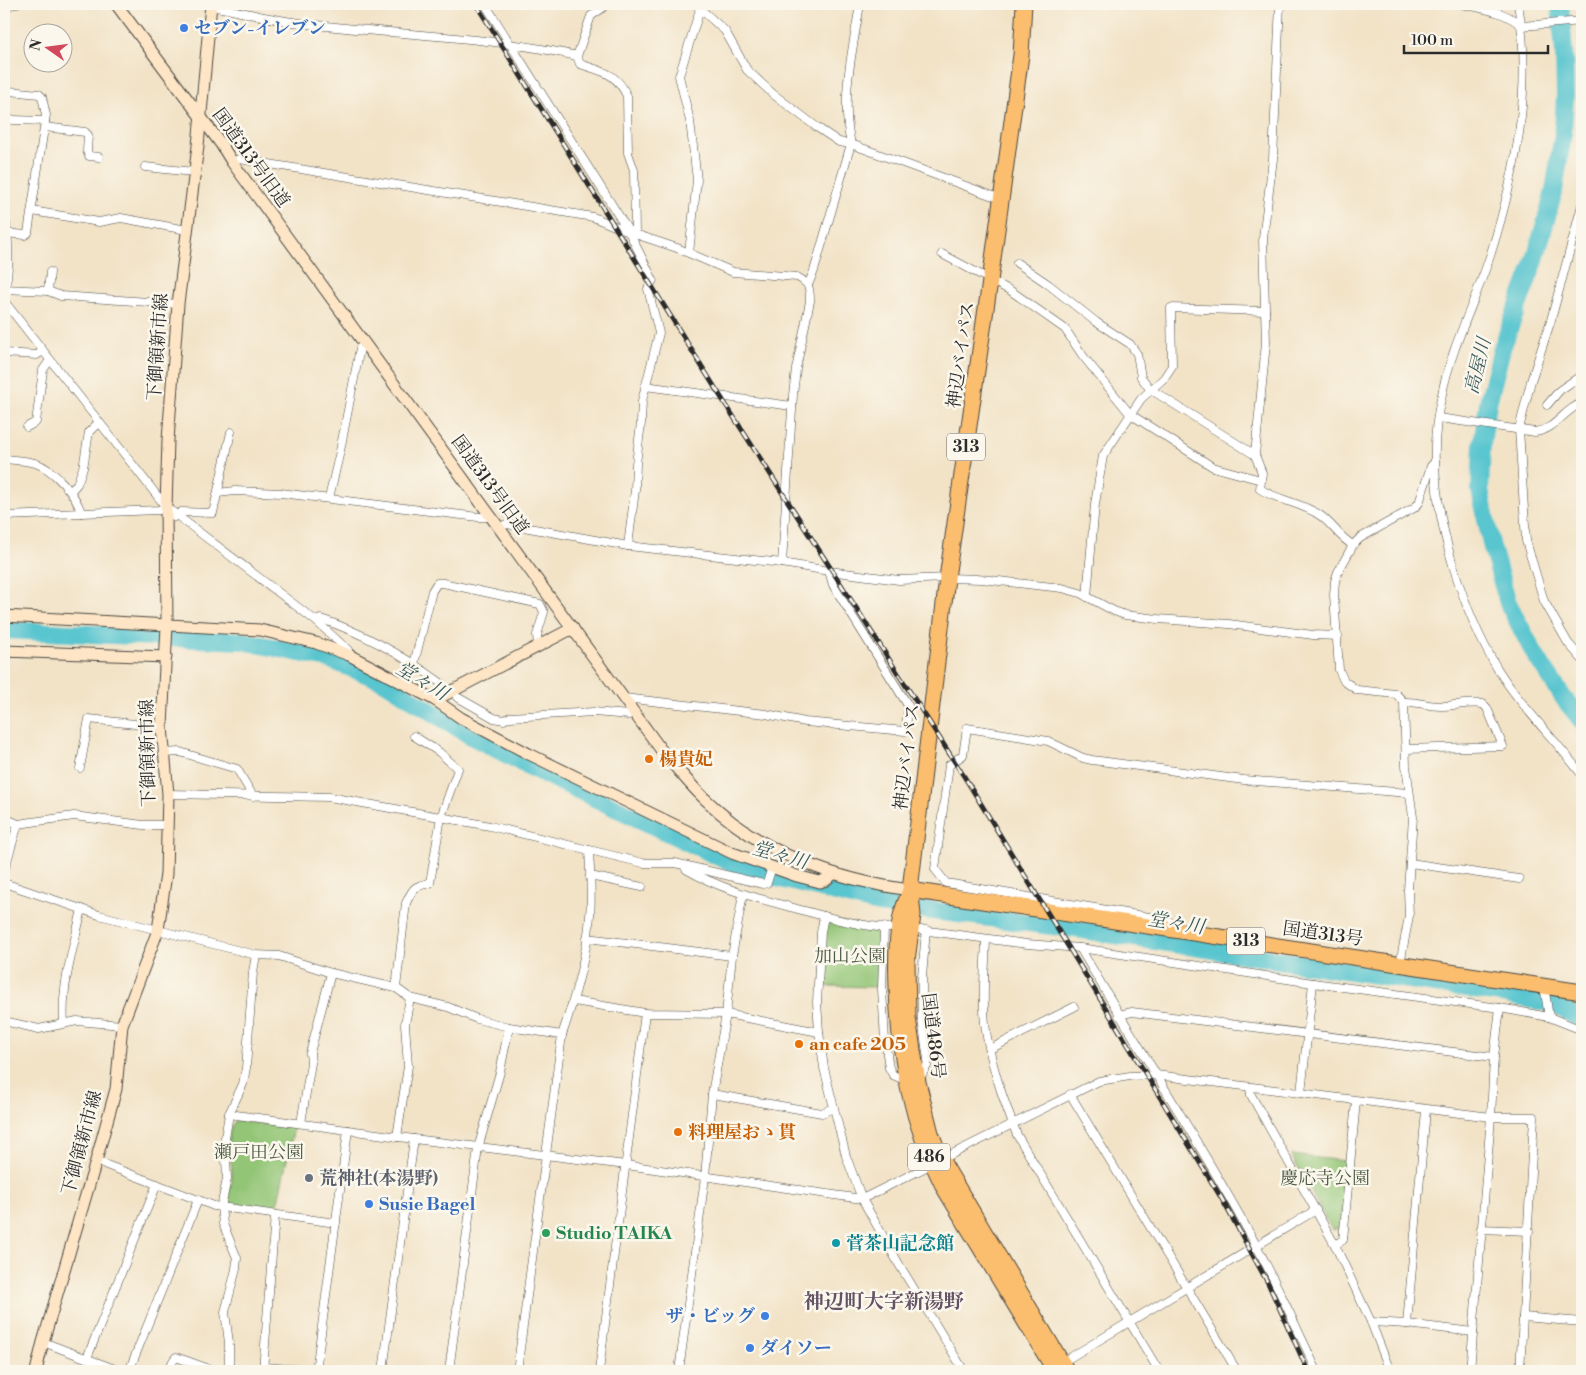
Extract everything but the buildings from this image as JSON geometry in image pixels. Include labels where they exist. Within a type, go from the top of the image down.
[{"type":"highway","name":"神辺バイパス","points":[[909,904],[948,578],[1001,199],[1020,55],[1024,4]]},
{"type":"highway","name":"国道313号","points":[[909,904],[1190,933],[1400,964],[1545,991],[1582,992]]},
{"type":"highway","name":"国道486号","points":[[909,904],[896,964],[898,1023],[912,1081],[922,1137],[936,1161],[944,1188],[1057,1369]]},
{"type":"street","points":[[4,6],[16,4]]},
{"type":"street","name":"国道313号旧道","points":[[114,4],[201,118],[662,751],[705,800],[735,824],[762,842],[833,874],[884,887],[909,904]]},
{"type":"street","points":[[484,4],[632,233],[653,280],[648,289],[659,333],[645,386],[628,546]]},
{"type":"street","points":[[608,4],[591,16],[577,56],[580,64],[613,75],[624,87],[627,96],[628,153],[634,170],[632,233]]},
{"type":"street","points":[[808,285],[814,271],[851,144],[848,131],[848,86],[860,4]]},
{"type":"street","points":[[1280,4],[1274,159],[1263,238],[1266,343],[1255,455],[1262,473],[1260,489],[1315,513],[1338,531],[1347,542],[1353,545]]},
{"type":"street","points":[[1462,4],[1499,12],[1512,17],[1524,26],[1582,21]]},
{"type":"street","points":[[1518,4],[1524,26],[1523,107],[1508,189],[1491,253],[1456,346],[1445,384],[1435,462],[1440,508],[1450,550],[1469,610],[1481,637],[1497,668],[1510,687],[1582,775]]},
{"type":"street","points":[[211,5],[293,22],[554,51],[577,56]]},
{"type":"street","name":"下御領新市線","points":[[36,1371],[116,1089],[122,1025],[158,930],[166,874],[168,794],[162,727],[167,633],[166,507],[168,440],[178,304],[201,118],[211,5]]},
{"type":"street","points":[[699,5],[725,32],[747,70],[773,94],[818,128],[840,142],[851,144],[1001,199]]},
{"type":"street","points":[[689,253],[697,180],[690,121],[679,76],[699,5]]},
{"type":"street","points":[[4,88],[9,91],[39,94],[42,97],[45,124],[28,233],[25,235],[6,233]]},
{"type":"street","points":[[12,120],[85,132],[88,135],[87,151],[89,156],[100,157]]},
{"type":"street","points":[[232,162],[239,159],[592,217],[689,253],[733,272],[797,277],[806,281],[810,290],[810,301],[796,369],[792,406],[782,563]]},
{"type":"street","points":[[145,167],[194,172]]},
{"type":"street","points":[[1582,206],[1551,320],[1517,429],[1526,541],[1544,601],[1568,643],[1582,659]]},
{"type":"street","points":[[32,211],[99,222],[121,218],[187,230]]},
{"type":"street","points":[[4,214],[7,279],[4,288],[48,291],[61,296],[178,304]]},
{"type":"street","points":[[942,254],[1010,292],[1065,329],[1083,356],[1130,414],[1213,468],[1261,480]]},
{"type":"street","points":[[1017,264],[1048,284],[1096,322],[1130,344],[1137,354],[1141,377],[1150,389],[1255,455]]},
{"type":"street","points":[[48,291],[50,272]]},
{"type":"street","points":[[4,301],[166,507],[316,621],[348,650],[349,655]]},
{"type":"street","points":[[1087,597],[1095,504],[1103,456],[1130,414],[1150,389],[1164,378],[1172,366],[1171,308],[1265,311]]},
{"type":"street","points":[[329,498],[360,348],[364,343]]},
{"type":"street","points":[[4,353],[37,355],[43,351]]},
{"type":"street","points":[[27,427],[36,422],[43,370],[50,360]]},
{"type":"street","points":[[1547,405],[1560,390],[1582,375]]},
{"type":"street","points":[[645,386],[792,406]]},
{"type":"street","points":[[1440,418],[1535,432],[1545,431],[1574,407],[1582,403]]},
{"type":"street","points":[[71,491],[77,484],[83,468],[89,432],[99,422]]},
{"type":"street","points":[[166,522],[181,512],[213,513],[231,432]]},
{"type":"street","points":[[4,459],[34,462],[43,466],[71,491],[81,513]]},
{"type":"street","points":[[1400,964],[1409,916],[1408,890],[1413,817],[1409,793],[1404,702],[1396,694],[1357,690],[1344,681],[1339,670],[1334,595],[1338,572],[1353,545],[1360,538],[1414,508],[1419,503],[1431,466],[1435,462]]},
{"type":"street","points":[[218,493],[246,491],[329,498],[478,517],[492,517]]},
{"type":"street","points":[[4,516],[159,510],[166,507]]},
{"type":"street","points":[[500,527],[508,524],[628,546],[782,563],[899,580],[982,579],[1062,588],[1080,593],[1125,615],[1338,636]]},
{"type":"street","points":[[624,698],[766,714],[805,722],[905,731],[909,707],[833,585],[829,571]]},
{"type":"street","points":[[414,664],[432,591],[436,583],[540,604],[544,612],[537,635],[538,646]]},
{"type":"street","points":[[4,616],[167,633],[260,630],[316,643],[349,655],[435,700],[461,718],[598,788],[732,853],[820,882],[833,874]]},
{"type":"street","points":[[316,621],[321,619],[350,628],[414,664],[440,683]]},
{"type":"street","points":[[435,700],[573,628]]},
{"type":"street","points":[[4,651],[166,658]]},
{"type":"street","points":[[457,697],[494,718],[504,720],[510,717],[594,712],[629,715],[634,711]]},
{"type":"street","points":[[1404,702],[1432,706],[1483,704],[1488,708],[1503,746],[1406,749]]},
{"type":"street","points":[[80,768],[89,719],[162,727]]},
{"type":"street","points":[[1190,933],[1167,920],[946,883],[935,869],[949,765],[963,755],[967,728],[1048,741],[1083,758],[1092,760],[1244,780],[1409,793]]},
{"type":"street","points":[[396,988],[406,904],[411,893],[418,885],[430,883],[441,816],[458,769],[439,752],[414,736]]},
{"type":"street","points":[[164,753],[180,752],[237,769],[253,796]]},
{"type":"street","points":[[168,794],[329,798],[441,816],[643,863],[675,863],[763,884],[767,883],[772,867]]},
{"type":"street","points":[[4,818],[18,824],[74,816],[143,825],[167,825]]},
{"type":"street","points":[[4,871],[18,824]]},
{"type":"street","points":[[518,1371],[562,1035],[574,1001],[591,914],[589,850]]},
{"type":"street","points":[[1410,862],[1519,879]]},
{"type":"street","points":[[675,863],[706,881],[743,894],[824,916],[887,928],[882,989],[885,1041],[889,1068],[893,1074],[912,1081],[927,1066],[928,1060],[922,1020],[924,930],[986,940],[1080,948],[1313,984],[1548,1013],[1582,1030]]},
{"type":"street","points":[[590,876],[642,887]]},
{"type":"street","points":[[4,883],[99,915],[256,955],[279,956],[331,973],[396,988],[410,998],[448,1007],[476,1019],[509,1027],[562,1035]]},
{"type":"street","points":[[679,1371],[705,1177],[712,1094],[726,1014],[732,956],[743,894]]},
{"type":"street","points":[[64,1023],[63,1012],[68,974],[82,909]]},
{"type":"street","points":[[824,916],[821,932],[817,1002],[819,1032],[824,1068],[846,1156],[862,1199],[964,1371]]},
{"type":"street","points":[[587,938],[732,956]]},
{"type":"street","points":[[986,940],[985,1024],[999,1090],[1012,1123],[1017,1135],[1159,1371]]},
{"type":"street","points":[[1080,948],[1256,1246],[1290,1312],[1317,1371]]},
{"type":"street","points":[[229,1371],[226,1312],[237,1258],[223,1224],[221,1207],[227,1179],[225,1138],[229,1114],[243,1084],[246,1068],[256,955]]},
{"type":"street","points":[[301,1123],[310,1053],[331,973]]},
{"type":"street","points":[[1301,1093],[1309,1035],[1313,984]]},
{"type":"street","points":[[1545,991],[1548,1013]]},
{"type":"street","points":[[397,1137],[408,1066],[406,1024],[410,998]]},
{"type":"street","points":[[574,1001],[645,1013],[726,1014],[819,1032]]},
{"type":"street","points":[[990,1049],[1074,1007]]},
{"type":"street","points":[[1470,1371],[1491,1117],[1494,1057],[1500,1008]]},
{"type":"street","points":[[1119,1015],[1132,1012],[1494,1057]]},
{"type":"street","points":[[599,1371],[645,1013]]},
{"type":"street","points":[[4,1021],[39,1029],[77,1021],[122,1025]]},
{"type":"street","points":[[449,1371],[478,1148],[500,1072],[509,1027]]},
{"type":"street","points":[[229,1114],[862,1199],[1098,1081],[1130,1076],[1156,1075],[1491,1117],[1534,1117],[1520,1371]]},
{"type":"street","points":[[1250,1088],[1250,1095],[1335,1245],[1371,1322],[1390,1371]]},
{"type":"street","points":[[712,1094],[822,1113],[833,1108]]},
{"type":"street","points":[[1070,1094],[1237,1371]]},
{"type":"street","points":[[1335,1245],[1343,1240],[1356,1101]]},
{"type":"street","points":[[1407,1324],[1426,1110]]},
{"type":"street","points":[[316,1371],[348,1130]]},
{"type":"street","points":[[383,1371],[414,1139]]},
{"type":"street","points":[[96,1161],[214,1206],[336,1223]]},
{"type":"street","points":[[87,1358],[158,1184]]},
{"type":"street","points":[[130,1371],[198,1200]]},
{"type":"street","points":[[1057,1369],[1129,1322],[1316,1210]]},
{"type":"street","points":[[275,1216],[263,1369],[322,1371]]},
{"type":"street","points":[[1481,1229],[1529,1231]]},
{"type":"street","points":[[1523,1317],[1582,1322]]},
{"type":"street","points":[[1371,1322],[1407,1324],[1472,1332]]},
{"type":"street","points":[[43,1342],[120,1371]]},
{"type":"street","points":[[168,1371],[176,1357],[214,1371]]},
{"type":"green space","name":"加山公園","points":[[833,920],[876,929],[880,934],[877,987],[822,986],[825,927]]},
{"type":"green space","name":"瀬戸田公園","points":[[236,1120],[294,1128],[276,1210],[231,1204],[227,1200],[232,1177],[229,1140],[232,1126]]},
{"type":"green space","name":"慶応寺公園","points":[[1291,1155],[1346,1161],[1341,1228],[1332,1230]]},
{"type":"waterway","name":"高屋川","points":[[1560,4],[1565,95],[1563,134],[1554,191],[1534,263],[1502,348],[1488,403],[1482,444],[1480,490],[1492,548],[1508,603],[1535,655],[1565,700],[1582,721]]},
{"type":"waterway","name":"堂々川","points":[[4,630],[243,641],[328,659],[383,681],[469,735],[542,773],[721,858],[758,873],[879,904],[1076,929],[1501,994],[1554,1004],[1582,1020]]},
{"type":"railway","points":[[476,4],[719,394],[967,781],[1222,1199],[1268,1283],[1308,1371]]},
{"type":"place","name":"セブン-イレブン","points":[[184,28]]},
{"type":"place","name":"楊貴妃","points":[[649,759]]},
{"type":"place","name":"an cafe 205","points":[[799,1044]]},
{"type":"place","name":"料理屋おゝ貫","points":[[678,1132]]},
{"type":"place","name":"荒神社(本湯野)","points":[[309,1178]]},
{"type":"place","name":"Susie Bagel","points":[[369,1204]]},
{"type":"place","name":"Studio TAIKA","points":[[546,1233]]},
{"type":"place","name":"菅茶山記念館","points":[[836,1243]]},
{"type":"place","name":"ザ・ビッグ","points":[[765,1316]]},
{"type":"place","name":"ダイソー","points":[[750,1348]]},
{"type":"district","name":"神辺町大字新湯野","points":[[884,1302]]}]
